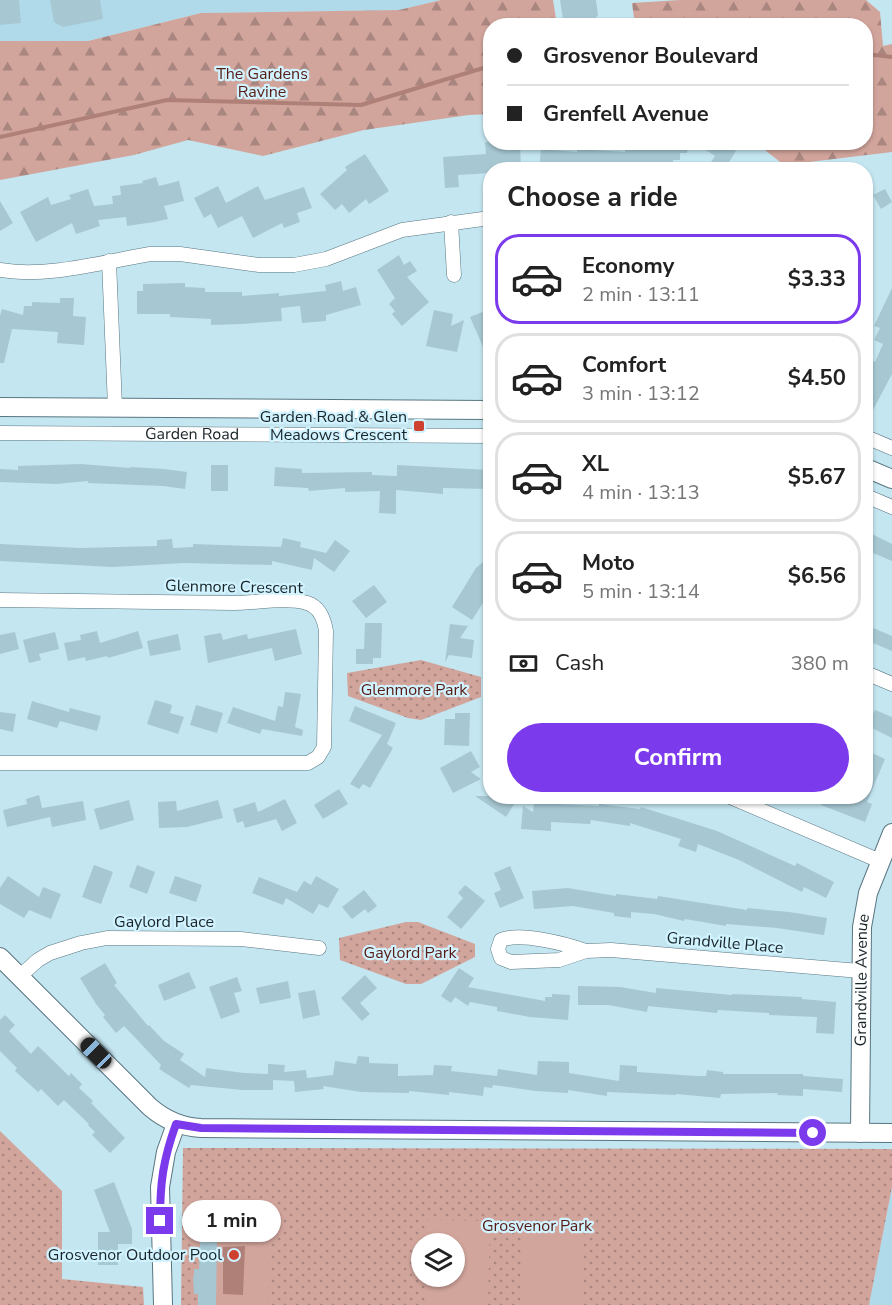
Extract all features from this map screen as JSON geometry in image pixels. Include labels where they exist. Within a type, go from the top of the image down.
[{"type":"street","points":[[0,270],[15,273],[38,273],[150,254],[180,254],[259,265],[301,264],[326,259],[402,230],[483,219]]},
{"type":"street","points":[[451,222],[454,275]]},
{"type":"street","points":[[109,261],[115,407]]},
{"type":"street","name":"Garden Road","points":[[0,407],[483,410]]},
{"type":"street","name":"Garden Road","points":[[0,433],[483,436]]},
{"type":"street","points":[[873,440],[892,448]]},
{"type":"street","points":[[873,471],[892,479]]},
{"type":"street","points":[[873,499],[892,507]]},
{"type":"street","name":"Glenmore Crescent","points":[[0,600],[239,603],[296,601],[311,604],[317,609],[322,615],[327,632],[325,740],[321,753],[308,764],[0,763]]},
{"type":"street","points":[[873,676],[892,684]]},
{"type":"street","points":[[747,804],[880,861]]},
{"type":"street","name":"Grandville Avenue","points":[[860,1133],[860,971],[864,913],[868,893],[892,833]]},
{"type":"street","name":"Gaylord Place","points":[[19,977],[38,960],[50,953],[81,943],[108,938],[241,939],[319,948]]},
{"type":"street","name":"Grandville Place","points":[[586,951],[559,960],[511,962],[501,958],[498,949],[501,940],[513,938],[559,942],[586,951],[635,952],[860,971]]},
{"type":"street","points":[[0,957],[150,1107],[176,1124],[201,1128],[892,1133]]},
{"type":"street","points":[[163,1305],[160,1187],[166,1152],[176,1124]]},
{"type":"shaded area","points":[[0,0],[441,0],[399,10],[201,13],[88,41],[0,41]]},
{"type":"shaded area","points":[[892,1187],[892,1305],[869,1305]]},
{"type":"shaded area","points":[[245,1246],[243,1295],[223,1294],[223,1247]]},
{"type":"green space","name":"The Gardens Ravine","points":[[441,0],[553,0],[556,18],[483,18],[483,114],[364,130],[263,156],[188,140],[134,155],[0,180],[0,41],[88,41],[201,13],[399,10]]},
{"type":"green space","points":[[680,0],[866,0],[880,12],[883,46],[892,44],[892,152],[809,162],[780,162],[765,150],[873,150],[873,18],[634,18],[632,3]]},
{"type":"green space","name":"Glenmore Park","points":[[421,660],[481,677],[481,697],[421,720],[408,718],[348,696],[347,673]]},
{"type":"green space","name":"Gaylord Park","points":[[406,922],[418,922],[475,944],[475,957],[421,984],[406,984],[340,960],[339,938]]},
{"type":"green space","points":[[0,1131],[62,1191],[62,1279],[143,1287],[144,1305],[0,1305]]},
{"type":"green space","name":"Grosvenor Park","points":[[183,1148],[892,1149],[892,1187],[869,1305],[181,1305]]},
{"type":"green space","points":[[428,1220],[490,1221],[488,1305],[427,1305],[427,1287],[465,1287],[465,1233],[428,1233]]},
{"type":"green space","points":[[522,1221],[584,1222],[582,1305],[520,1305]]},
{"type":"green space","name":"Grosvenor Outdoor Pool","points":[[200,1230],[269,1231],[268,1305],[198,1305],[198,1297],[192,1281],[194,1269],[199,1268]]},
{"type":"building","points":[[0,0],[19,0],[21,23],[0,25]]},
{"type":"building","points":[[50,0],[100,0],[103,19],[63,27],[54,22]]},
{"type":"building","points":[[560,0],[596,0],[598,15],[596,18],[563,18]]},
{"type":"building","points":[[486,150],[520,150],[521,162],[483,162],[483,173],[458,175],[459,187],[445,188],[443,157],[486,154]]},
{"type":"building","points":[[541,150],[625,152],[625,150],[687,150],[687,153],[680,153],[680,160],[673,160],[673,162],[540,162]]},
{"type":"building","points":[[706,150],[736,151],[729,162],[711,162],[715,156]]},
{"type":"building","points":[[365,154],[389,191],[369,204],[366,199],[349,213],[342,204],[335,210],[320,194],[347,170],[345,167]]},
{"type":"building","points":[[156,177],[159,186],[179,181],[184,201],[164,206],[168,219],[127,226],[126,217],[98,220],[100,226],[76,234],[72,223],[36,242],[20,212],[48,197],[51,205],[71,199],[69,195],[88,189],[94,206],[113,204],[112,196],[121,195],[120,186],[143,183],[142,181]]},
{"type":"building","points":[[218,186],[226,203],[258,186],[265,200],[304,187],[312,208],[297,213],[300,222],[284,228],[282,223],[253,238],[242,216],[218,228],[211,214],[204,218],[194,198]]},
{"type":"building","points":[[885,189],[892,202],[881,209],[873,195]]},
{"type":"building","points":[[0,201],[13,223],[0,231]]},
{"type":"building","points":[[399,255],[404,265],[410,261],[417,271],[407,277],[429,302],[402,326],[392,314],[395,311],[389,304],[395,298],[377,270]]},
{"type":"building","points":[[341,281],[343,291],[356,287],[361,305],[326,315],[326,321],[302,323],[300,306],[281,308],[282,321],[241,324],[211,325],[211,319],[170,317],[170,314],[137,314],[137,291],[143,291],[143,284],[185,283],[185,287],[205,288],[205,292],[242,292],[242,296],[279,293],[279,296],[326,291],[325,285]]},
{"type":"building","points":[[892,288],[892,374],[873,410],[873,361],[875,362],[883,344],[874,340],[880,328],[874,326]]},
{"type":"building","points":[[60,298],[74,298],[73,316],[86,317],[84,345],[57,343],[58,332],[12,329],[4,363],[0,363],[2,309],[23,315],[24,306],[32,306],[32,302],[60,303]]},
{"type":"building","points":[[434,310],[453,314],[451,326],[464,320],[457,352],[426,346]]},
{"type":"building","points":[[483,312],[483,347],[470,317]]},
{"type":"building","points":[[81,464],[187,472],[185,489],[88,483],[88,481],[56,484],[0,482],[0,469],[18,470],[18,466]]},
{"type":"building","points":[[211,465],[228,465],[228,491],[211,491]]},
{"type":"building","points":[[397,465],[483,470],[483,489],[443,488],[443,494],[396,490],[396,514],[379,513],[380,491],[345,492],[345,488],[309,491],[308,488],[274,486],[275,467],[302,469],[302,473],[372,472],[372,475],[397,476]]},
{"type":"building","points":[[873,534],[892,544],[892,561],[873,553]]},
{"type":"building","points":[[283,538],[301,542],[300,547],[326,553],[335,540],[350,551],[334,572],[314,558],[312,570],[272,561],[272,565],[184,563],[112,567],[0,561],[0,544],[80,548],[157,546],[157,540],[172,539],[173,548],[193,547],[193,544],[281,547]]},
{"type":"building","points":[[483,562],[483,603],[472,620],[452,607],[476,568]]},
{"type":"building","points":[[374,585],[387,602],[366,618],[352,601]]},
{"type":"building","points":[[365,623],[382,623],[381,658],[373,658],[373,664],[356,664],[356,649],[364,649]]},
{"type":"building","points":[[450,624],[468,626],[460,638],[474,640],[472,658],[449,655],[445,662]]},
{"type":"building","points":[[873,628],[892,636],[892,651],[873,643]]},
{"type":"building","points":[[296,629],[302,654],[275,661],[272,648],[208,663],[204,636],[221,633],[223,640],[247,634],[248,639]]},
{"type":"building","points":[[97,631],[100,643],[138,631],[143,648],[108,658],[107,656],[86,661],[85,657],[68,661],[64,643],[81,640],[80,635]]},
{"type":"building","points":[[15,632],[19,649],[0,654],[0,635]]},
{"type":"building","points":[[55,632],[59,649],[39,654],[41,660],[29,663],[23,640]]},
{"type":"building","points":[[178,634],[181,650],[150,656],[147,641]]},
{"type":"building","points":[[285,692],[301,694],[295,727],[303,730],[302,736],[262,729],[260,734],[227,723],[233,707],[275,721],[278,706],[283,707]]},
{"type":"building","points":[[155,700],[172,705],[170,713],[184,717],[178,734],[147,724]]},
{"type":"building","points":[[32,701],[69,712],[70,708],[101,716],[97,731],[60,721],[57,728],[27,719]]},
{"type":"building","points":[[196,705],[223,713],[217,733],[190,725]]},
{"type":"building","points":[[355,706],[396,723],[387,744],[393,748],[370,788],[363,784],[359,789],[350,784],[382,735],[349,721]]},
{"type":"building","points":[[875,710],[892,717],[892,738],[873,728]]},
{"type":"building","points":[[0,712],[16,714],[13,732],[0,729]]},
{"type":"building","points":[[455,713],[470,713],[469,746],[444,745],[445,719],[455,719]]},
{"type":"building","points":[[471,751],[480,767],[471,772],[481,779],[453,793],[440,768]]},
{"type":"building","points":[[873,753],[885,759],[873,788]]},
{"type":"building","points":[[339,789],[348,804],[323,819],[314,805]]},
{"type":"building","points":[[39,795],[42,808],[83,801],[86,820],[52,827],[50,817],[7,827],[3,810],[27,804],[26,799]]},
{"type":"building","points":[[285,799],[297,823],[282,831],[276,819],[245,828],[243,821],[237,823],[233,809],[255,802],[258,812]]},
{"type":"building","points":[[129,800],[134,820],[100,830],[94,809]]},
{"type":"building","points":[[218,800],[223,818],[187,827],[159,828],[158,802],[176,801],[177,811]]},
{"type":"building","points":[[487,804],[514,804],[506,817]]},
{"type":"building","points":[[534,804],[599,806],[599,804],[640,809],[641,807],[717,831],[795,866],[797,863],[834,882],[826,898],[804,887],[802,892],[739,860],[698,844],[696,852],[678,846],[681,839],[630,823],[630,826],[591,820],[590,824],[551,822],[551,831],[521,829],[523,806],[533,812]]},
{"type":"building","points":[[821,804],[872,804],[865,822]]},
{"type":"building","points":[[94,865],[113,872],[101,904],[82,897]]},
{"type":"building","points":[[137,865],[155,872],[147,894],[129,887]]},
{"type":"building","points":[[510,866],[524,898],[500,908],[494,893],[501,890],[494,873]]},
{"type":"building","points":[[8,876],[39,897],[43,887],[61,894],[51,919],[29,910],[24,918],[0,904],[0,888]]},
{"type":"building","points":[[175,876],[202,885],[196,902],[169,893]]},
{"type":"building","points":[[316,876],[339,889],[328,908],[319,904],[313,914],[286,898],[283,905],[252,893],[259,877],[297,892],[304,881],[311,885]]},
{"type":"building","points":[[465,885],[485,901],[461,929],[447,917],[463,898],[458,893]]},
{"type":"building","points":[[568,888],[616,896],[616,894],[657,899],[658,896],[747,910],[747,908],[789,912],[827,918],[824,935],[777,928],[726,924],[726,926],[685,919],[684,921],[654,914],[631,912],[631,918],[573,906],[534,909],[532,891]]},
{"type":"building","points":[[364,890],[377,906],[368,913],[365,909],[352,919],[342,907]]},
{"type":"building","points":[[105,963],[117,983],[114,985],[148,1026],[164,1041],[184,1054],[180,1060],[205,1077],[206,1068],[268,1074],[268,1064],[285,1065],[284,1072],[306,1070],[307,1078],[333,1075],[335,1061],[356,1064],[358,1056],[369,1057],[369,1063],[398,1064],[398,1076],[433,1075],[434,1065],[452,1066],[451,1071],[497,1076],[498,1069],[537,1075],[538,1061],[569,1062],[569,1073],[619,1081],[620,1065],[637,1066],[637,1072],[696,1076],[706,1076],[707,1070],[723,1072],[723,1074],[803,1074],[803,1076],[843,1079],[842,1092],[803,1089],[803,1096],[777,1095],[778,1093],[721,1094],[720,1098],[607,1092],[607,1096],[568,1090],[568,1093],[536,1091],[493,1085],[492,1088],[484,1087],[483,1096],[449,1092],[449,1095],[409,1091],[409,1093],[361,1092],[323,1086],[324,1089],[295,1092],[294,1081],[273,1080],[273,1090],[242,1090],[191,1085],[189,1088],[159,1069],[161,1065],[124,1026],[116,1033],[103,1017],[105,1015],[80,978]]},
{"type":"building","points":[[459,968],[474,978],[468,987],[545,1001],[545,997],[552,997],[552,994],[570,995],[568,1020],[530,1017],[497,1011],[497,1007],[470,1002],[468,1006],[455,997],[451,1003],[441,996]]},
{"type":"building","points":[[189,972],[196,988],[164,1001],[158,985]]},
{"type":"building","points":[[365,975],[377,988],[360,1003],[370,1014],[362,1021],[341,998]]},
{"type":"building","points":[[237,977],[242,991],[234,993],[240,1012],[221,1019],[209,987]]},
{"type":"building","points":[[288,981],[291,998],[260,1004],[256,988]]},
{"type":"building","points":[[578,986],[620,987],[656,993],[656,988],[732,995],[802,997],[802,999],[836,1002],[834,1034],[816,1033],[817,1017],[718,1010],[717,1013],[648,1006],[647,1012],[608,1005],[578,1005]]},
{"type":"building","points":[[315,990],[320,1015],[303,1019],[298,993]]},
{"type":"building","points":[[5,1015],[15,1025],[9,1031],[31,1054],[38,1046],[69,1076],[71,1073],[82,1084],[79,1088],[93,1101],[91,1103],[125,1138],[110,1153],[92,1135],[95,1132],[89,1124],[64,1100],[58,1106],[41,1089],[38,1092],[15,1071],[17,1068],[0,1051],[0,1020]]},
{"type":"building","points":[[114,1182],[132,1229],[132,1244],[118,1244],[118,1265],[98,1265],[98,1232],[110,1232],[94,1190]]},
{"type":"building","points":[[200,1240],[217,1241],[216,1305],[198,1305],[198,1294],[194,1294],[193,1276],[194,1269],[199,1269]]},
{"type":"waterway","points":[[873,55],[892,57]]},
{"type":"waterway","points":[[0,137],[167,100],[361,105],[483,68]]},
{"type":"place","name":"Garden Road & Glen Meadows Crescent","points":[[419,426]]},
{"type":"place","name":"Grosvenor Outdoor Pool","points":[[234,1255]]},
{"type":"route","points":[[160,1221],[162,1171],[176,1124],[201,1128],[813,1133]]}]
